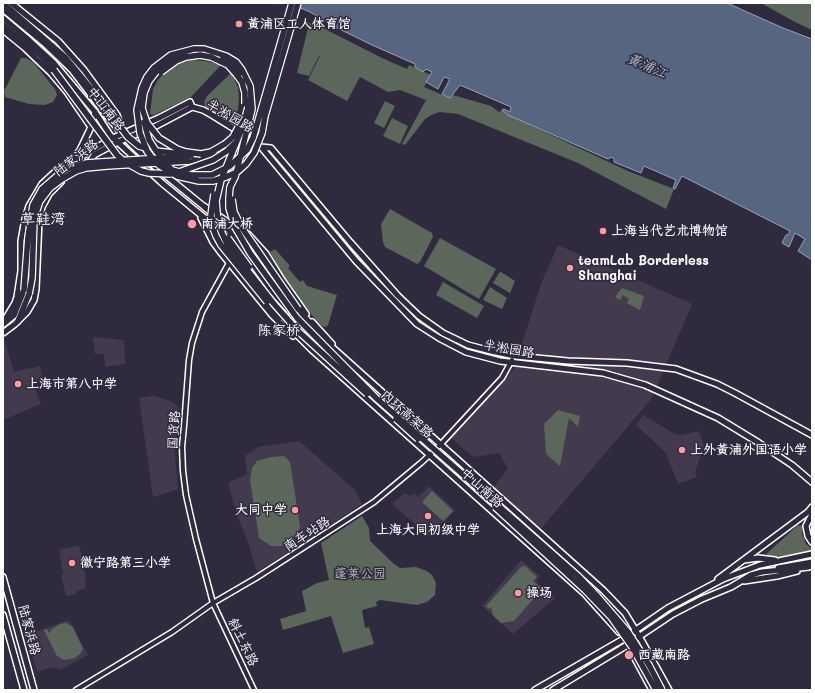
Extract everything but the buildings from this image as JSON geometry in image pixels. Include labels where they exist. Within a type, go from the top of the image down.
[{"type":"highway","points":[[3,3],[65,57],[128,136],[139,146],[153,151],[201,154]]},
{"type":"highway","points":[[3,323],[14,315],[24,290],[28,236],[33,205],[42,189],[57,176],[67,169],[86,163],[201,154],[211,152],[225,144],[233,137],[240,126],[245,106],[245,94],[242,82],[236,74],[228,65],[211,57],[200,55],[186,57],[176,61],[154,79],[146,98],[144,117],[145,129],[149,140],[156,151],[172,170],[191,175],[212,175],[234,163],[247,150],[253,138],[292,3]]},
{"type":"highway","points":[[298,3],[265,116],[262,133],[254,153],[246,164],[237,172],[226,177],[213,181],[199,181],[177,176],[160,166],[147,151],[140,134],[137,110],[138,99],[147,77],[154,68],[172,54],[204,49],[226,56],[236,62],[250,86],[252,97],[250,121],[234,177],[232,199],[237,218],[280,285],[325,341]]},
{"type":"highway","points":[[3,25],[40,55],[54,70],[117,155],[131,167],[149,173],[167,174],[188,169],[213,160],[227,151],[235,143],[250,121]]},
{"type":"highway","name":"内环高架路","points":[[201,154],[186,152],[165,143],[146,123],[142,108],[144,92],[149,81],[159,68],[181,55],[193,52],[214,54],[226,59],[244,78],[248,92],[248,107],[244,126],[221,180],[216,201],[218,223],[227,244],[274,304],[303,337],[585,590],[619,627],[656,690]]},
{"type":"highway","points":[[18,321],[29,294],[32,278],[34,219],[40,201],[50,188],[62,178],[86,168],[189,161],[219,155]]},
{"type":"highway","name":"内环高架路","points":[[234,177],[229,198],[230,214],[235,227],[250,253],[297,318],[376,398],[578,576],[628,632],[649,665],[662,690]]},
{"type":"highway","points":[[221,180],[215,191],[212,202],[212,225],[216,236],[221,245],[280,318]]},
{"type":"highway","points":[[205,207],[221,222],[292,325]]},
{"type":"highway","points":[[206,219],[230,236],[272,291],[297,318]]},
{"type":"main road","name":"中山南路","points":[[11,3],[58,41],[84,70],[117,115],[124,136]]},
{"type":"main road","name":"中山南路","points":[[3,9],[44,42],[72,70],[108,117],[152,165],[238,231],[293,308],[308,326],[603,590],[625,614],[669,690]]},
{"type":"main road","name":"中山南路","points":[[3,18],[53,62],[95,112],[116,140],[162,183],[206,219],[296,334],[585,594],[624,639],[652,690]]},
{"type":"main road","name":"中山南路","points":[[3,30],[40,61],[66,92],[91,127]]},
{"type":"main road","name":"陆家浜路","points":[[3,323],[17,297],[21,271],[21,241],[29,206],[42,184],[56,171],[73,161],[165,115],[191,105]]},
{"type":"main road","name":"陆家浜路","points":[[124,136],[156,126],[191,105]]},
{"type":"main road","name":"半淞园路","points":[[191,105],[212,115],[261,147],[356,261],[417,324],[439,338],[466,352],[500,361],[603,373],[651,388],[718,418],[792,465],[812,482]]},
{"type":"main road","points":[[73,161],[91,127],[95,112]]},
{"type":"main road","points":[[137,144],[156,126]]},
{"type":"main road","points":[[124,136],[137,144],[142,149],[145,157]]},
{"type":"main road","name":"陆家浜路","points":[[3,333],[27,312],[34,300],[36,289],[39,220],[45,200],[49,194],[62,182],[84,169],[94,155],[116,140]]},
{"type":"main road","name":"半淞园路","points":[[261,147],[271,148],[368,263],[418,316],[434,328],[468,345],[515,356],[568,362],[627,363],[670,367],[723,387],[812,434]]},
{"type":"main road","name":"中山南路","points":[[195,209],[213,242],[275,318],[310,351],[316,353]]},
{"type":"main road","name":"中山南路","points":[[226,221],[247,232],[261,246],[304,312],[344,358]]},
{"type":"main road","points":[[238,226],[250,246]]},
{"type":"main road","points":[[280,318],[296,334]]},
{"type":"main road","points":[[706,588],[808,512],[812,507]]},
{"type":"main road","points":[[812,514],[806,526],[808,536],[812,542]]},
{"type":"main road","points":[[535,690],[624,639],[668,608],[724,579],[750,569],[812,554]]},
{"type":"main road","points":[[743,561],[758,558],[780,561]]},
{"type":"main road","points":[[553,690],[627,645],[673,614],[739,582],[750,575],[782,567],[812,562]]},
{"type":"main road","points":[[762,572],[811,567]]},
{"type":"main road","points":[[739,582],[778,576],[811,567]]},
{"type":"main road","name":"陆家浜路","points":[[3,577],[34,690]]},
{"type":"main road","name":"陆家浜路","points":[[3,615],[24,690]]},
{"type":"street","name":"国货路","points":[[213,603],[186,495],[182,447],[189,360],[192,343],[202,312],[229,263]]},
{"type":"street","name":"南车站路","points":[[76,690],[172,632],[213,603],[256,578],[374,502],[441,444],[498,383],[515,356]]},
{"type":"street","name":"斜土东路","points":[[213,603],[254,690]]},
{"type":"shaded area","points":[[558,245],[692,304],[652,398],[540,530],[494,487],[508,468],[499,453],[473,457],[451,438],[514,369],[541,284]]},
{"type":"shaded area","points":[[93,337],[124,340],[125,364],[105,367],[104,354],[95,354]]},
{"type":"shaded area","name":"上海市第八中学","points":[[5,342],[14,372],[40,366],[42,378],[33,381],[41,404],[3,420],[3,344]]},
{"type":"shaded area","points":[[154,396],[173,402],[179,408],[175,454],[178,489],[153,497],[139,398]]},
{"type":"shaded area","name":"上外黄浦外国语小学","points":[[643,415],[675,434],[681,435],[699,431],[704,446],[695,472],[697,477],[678,484],[666,453],[636,425]]},
{"type":"shaded area","name":"大同中学","points":[[299,441],[354,489],[362,504],[257,572],[248,542],[237,515],[228,483],[247,474],[245,456],[258,447]]},
{"type":"shaded area","name":"上海大同初级中学","points":[[429,486],[455,510],[444,523],[442,522],[429,536],[392,504],[405,493],[410,496],[414,493],[418,497]]},
{"type":"shaded area","name":"徽宁路第三小学","points":[[78,546],[80,549],[85,574],[86,581],[84,582],[86,588],[77,591],[77,594],[66,596],[61,575],[63,574],[59,549]]},
{"type":"shaded area","name":"操场","points":[[521,560],[540,576],[536,581],[555,598],[513,634],[482,606]]},
{"type":"shaded area","points":[[69,620],[88,655],[60,670],[53,667],[37,672],[26,635]]},
{"type":"green space","points":[[761,3],[812,3],[812,30],[795,22]]},
{"type":"green space","points":[[307,22],[317,27],[317,25],[407,69],[409,65],[431,75],[424,87],[450,98],[453,95],[491,106],[499,112],[502,110],[508,115],[628,171],[674,189],[666,209],[578,163],[458,114],[440,112],[431,115],[425,119],[405,145],[402,144],[426,100],[400,90],[388,92],[360,77],[347,101],[308,80],[320,56],[309,76],[297,73],[308,28],[305,27]]},
{"type":"green space","points":[[21,58],[26,58],[33,62],[55,89],[57,95],[53,102],[45,105],[29,104],[5,97],[4,91]]},
{"type":"green space","points":[[191,60],[206,61],[221,65],[191,97],[154,115],[150,114],[153,89],[158,80],[169,68]]},
{"type":"green space","points":[[231,73],[238,87],[239,98],[238,110],[234,122],[205,106],[204,102],[207,96]]},
{"type":"green space","points":[[385,101],[395,106],[384,128],[374,123]]},
{"type":"green space","points":[[392,118],[408,126],[400,144],[383,136]]},
{"type":"green space","points":[[390,209],[432,233],[433,237],[420,262],[417,264],[385,247],[381,224]]},
{"type":"green space","points":[[440,238],[496,269],[479,299],[424,266]]},
{"type":"green space","points":[[275,249],[290,266],[288,268],[300,282],[303,280],[307,286],[337,295],[328,325],[326,327],[322,326],[315,319],[290,287],[270,252]]},
{"type":"green space","points":[[501,272],[515,281],[510,293],[493,283]]},
{"type":"green space","points":[[443,282],[484,306],[477,318],[436,295]]},
{"type":"green space","points":[[490,287],[507,298],[502,309],[483,300]]},
{"type":"green space","points":[[622,288],[644,296],[640,310],[627,303],[629,299],[623,295],[620,300],[615,297]]},
{"type":"green space","points":[[558,410],[580,416],[578,427],[569,418],[560,466],[546,454],[544,424]]},
{"type":"green space","points":[[284,456],[290,462],[300,526],[298,534],[291,542],[281,546],[271,546],[259,538],[250,480],[252,468],[257,461],[271,457]]},
{"type":"green space","points":[[432,491],[453,511],[443,521],[422,502]]},
{"type":"green space","name":"蓬莱公园","points":[[362,516],[369,528],[370,541],[394,564],[400,568],[416,567],[427,571],[432,575],[436,583],[435,595],[427,602],[417,605],[380,600],[376,602],[377,606],[362,610],[365,628],[369,627],[374,644],[343,653],[331,616],[283,630],[280,619],[306,611],[302,591],[317,583],[329,580],[321,543]]},
{"type":"green space","points":[[798,525],[803,526],[802,534],[806,544],[812,549],[812,553],[776,559],[763,557]]},
{"type":"green space","name":"操场","points":[[525,566],[537,577],[533,581],[542,589],[514,621],[501,623],[493,615],[491,607],[489,609],[486,606],[521,567]]},
{"type":"green space","points":[[66,623],[73,627],[83,649],[75,658],[64,660],[57,656],[44,630],[47,629],[49,633],[60,624]]},
{"type":"water","name":"黄浦江","points":[[289,3],[727,3],[812,39],[812,260],[798,251],[805,239],[795,233],[789,247],[782,243],[790,231],[682,176],[675,189],[673,188],[676,180],[644,166],[641,173],[614,162],[612,157],[608,159],[508,115],[502,110],[504,109],[510,112],[511,107],[460,85],[450,98],[442,94],[450,79],[444,77],[438,89],[426,82],[432,72],[426,69],[423,72],[415,67],[415,64],[372,45],[333,26],[310,12]]},
{"type":"place","name":"黄浦区工人体育馆","points":[[239,24]]},
{"type":"place","name":"南浦大桥","points":[[192,224]]},
{"type":"place","name":"上海当代艺术博物馆","points":[[603,231]]},
{"type":"place","name":"teamLab Borderless Shanghai","points":[[570,268]]},
{"type":"place","name":"上海市第八中学","points":[[18,384]]},
{"type":"place","name":"上外黄浦外国语小学","points":[[682,450]]},
{"type":"place","name":"大同中学","points":[[295,510]]},
{"type":"place","name":"上海大同初级中学","points":[[428,516]]},
{"type":"place","name":"徽宁路第三小学","points":[[72,563]]},
{"type":"place","name":"操场","points":[[518,593]]},
{"type":"place","name":"西藏南路","points":[[629,655]]},
{"type":"district","name":"草鞋湾","points":[[43,219]]},
{"type":"district","name":"陈家桥","points":[[279,331]]}]
